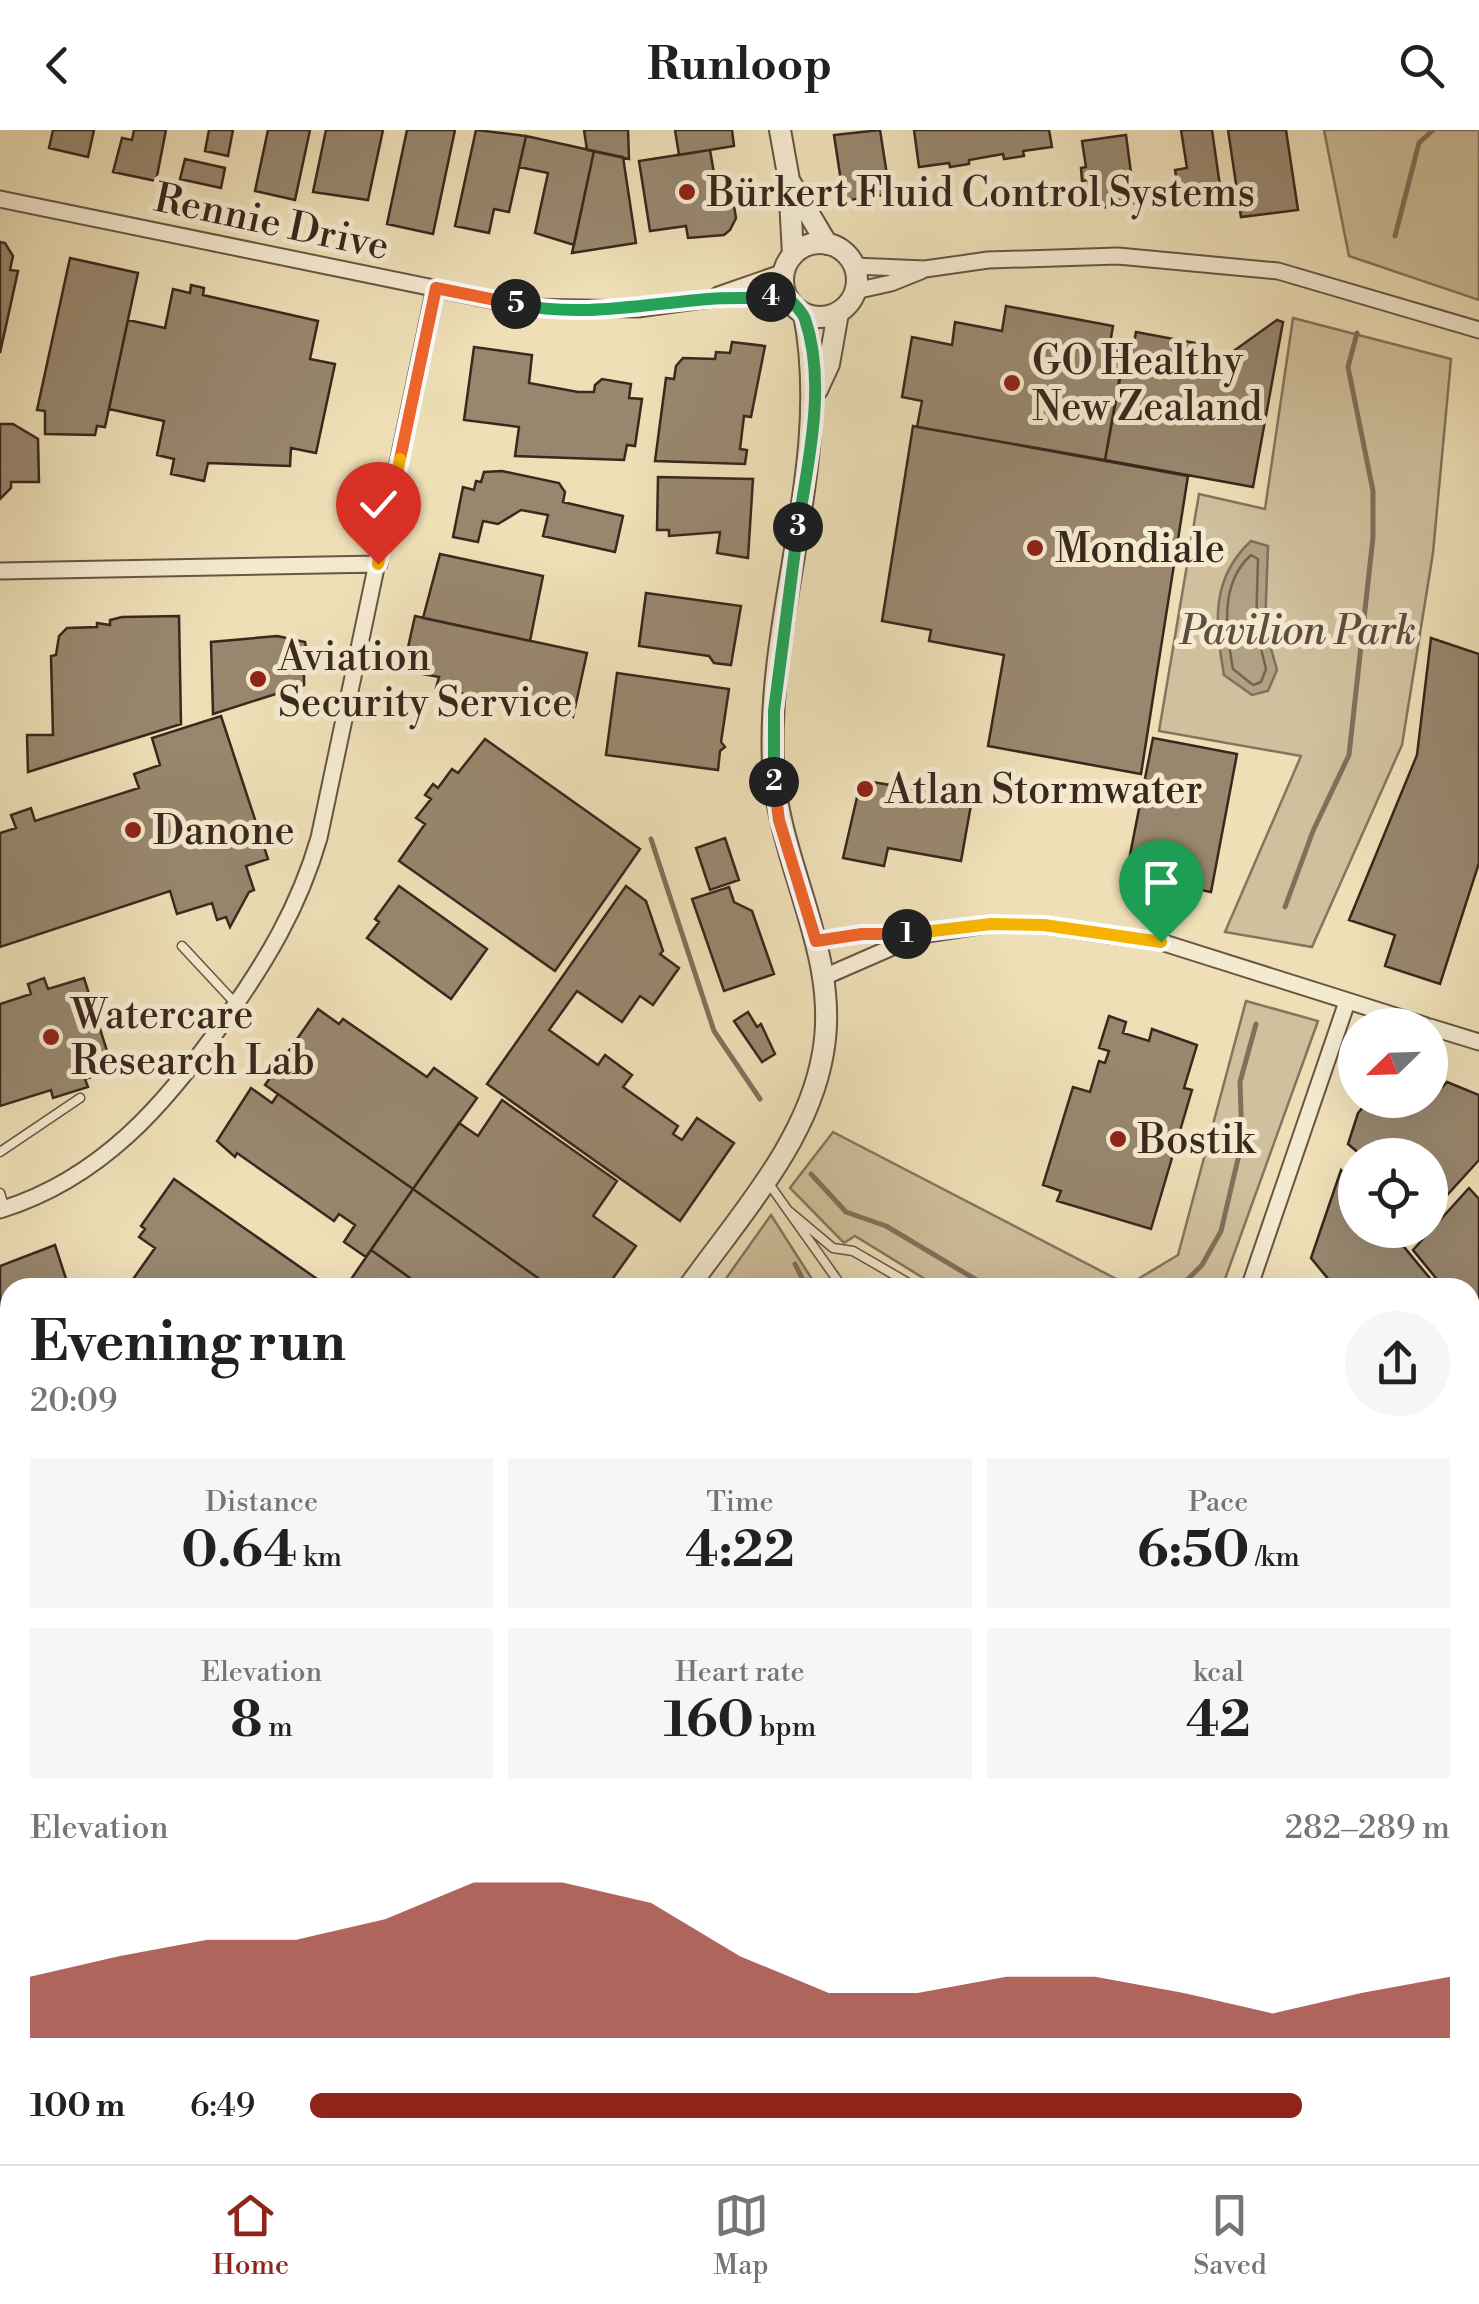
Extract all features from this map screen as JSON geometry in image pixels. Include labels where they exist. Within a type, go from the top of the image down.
[{"type":"street","points":[[695,1278],[800,1125],[818,1078],[828,1007],[816,941],[779,820],[772,738],[814,397],[804,314],[786,295],[789,180],[780,130]]},
{"type":"street","points":[[789,180],[828,244]]},
{"type":"street","name":"Rennie Drive","points":[[0,198],[526,306],[638,309],[710,299],[786,295]]},
{"type":"street","points":[[789,264],[815,244],[838,248],[854,266],[855,291]]},
{"type":"street","points":[[854,266],[924,269],[1004,259],[1118,256],[1278,272],[1479,330]]},
{"type":"street","name":"Rennie Drive","points":[[710,299],[789,264]]},
{"type":"street","points":[[814,397],[829,364],[838,313],[855,291],[891,283],[924,269]]},
{"type":"street","points":[[2,1204],[66,1182],[125,1141],[179,1086],[283,934],[307,881],[436,288]]},
{"type":"street","points":[[804,314],[827,317],[838,313]]},
{"type":"street","points":[[0,572],[378,564]]},
{"type":"street","points":[[816,941],[862,934],[922,935],[991,924],[1044,925],[1161,942],[1367,1008]]},
{"type":"street","points":[[824,978],[922,935]]},
{"type":"street","points":[[1252,1278],[1347,1002]]},
{"type":"street","points":[[1448,1032],[1479,1042]]},
{"type":"lane","points":[[182,946],[236,1004]]},
{"type":"lane","points":[[0,1152],[80,1098]]},
{"type":"lane","points":[[765,1179],[835,1278]]},
{"type":"lane","points":[[790,1212],[833,1248],[852,1251],[899,1278]]},
{"type":"green space","points":[[1324,130],[1479,130],[1479,300],[1349,256]]},
{"type":"green space","name":"Pavilion Park","points":[[1293,318],[1451,359],[1433,553],[1402,745],[1312,947],[1225,932],[1301,756],[1159,731],[1199,494],[1265,509]]},
{"type":"green space","points":[[1246,1001],[1318,1021],[1225,1278],[1140,1278],[1178,1255]]},
{"type":"green space","points":[[833,1132],[1115,1278],[923,1278],[855,1236],[844,1243],[790,1188]]},
{"type":"green space","points":[[771,1215],[811,1278],[726,1278]]},
{"type":"water","points":[[1251,541],[1268,546],[1265,627],[1277,670],[1268,691],[1252,695],[1224,675],[1218,620],[1228,571]]},
{"type":"building","points":[[53,130],[94,130],[88,157],[49,148]]},
{"type":"building","points":[[134,130],[166,130],[156,181],[113,172],[122,138],[132,140]]},
{"type":"building","points":[[209,130],[233,130],[228,156],[205,151]]},
{"type":"building","points":[[268,130],[310,130],[295,200],[255,191]]},
{"type":"building","points":[[326,130],[383,130],[368,200],[313,192]]},
{"type":"building","points":[[407,130],[455,130],[433,234],[387,224]]},
{"type":"building","points":[[476,130],[526,136],[509,212],[494,209],[489,233],[455,226]]},
{"type":"building","points":[[584,130],[628,130],[629,159],[587,150]]},
{"type":"building","points":[[675,130],[732,130],[734,146],[679,155]]},
{"type":"building","points":[[880,130],[890,194],[844,201],[834,135]]},
{"type":"building","points":[[914,130],[1049,130],[1052,147],[1023,151],[1024,156],[1004,159],[1003,154],[950,167],[949,163],[919,167]]},
{"type":"building","points":[[1181,130],[1212,130],[1222,200],[1181,206],[1175,170],[1187,168]]},
{"type":"building","points":[[1228,130],[1286,130],[1298,210],[1241,217]]},
{"type":"building","points":[[1126,135],[1135,203],[1093,209],[1088,180],[1082,181],[1081,168],[1086,167],[1082,141]]},
{"type":"building","points":[[526,136],[594,151],[574,245],[535,233],[548,173],[519,167]]},
{"type":"building","name":"Bürkert Fluid Control Systems","points":[[710,150],[716,185],[728,183],[733,200],[736,218],[730,230],[724,235],[688,238],[686,226],[650,231],[639,161]]},
{"type":"building","points":[[594,151],[623,157],[636,243],[572,253]]},
{"type":"building","points":[[185,159],[225,168],[221,188],[180,179]]},
{"type":"building","points":[[0,242],[13,256],[10,270],[18,271],[0,353]]},
{"type":"building","points":[[70,258],[138,273],[105,427],[97,426],[95,435],[45,434],[45,411],[37,410]]},
{"type":"building","points":[[191,285],[204,288],[203,295],[318,321],[310,359],[335,364],[316,453],[291,448],[290,466],[208,463],[204,481],[171,474],[174,459],[157,455],[164,421],[109,409],[128,320],[165,328],[173,289],[190,293]]},
{"type":"building","name":"GO Healthy New Zealand","points":[[1006,306],[1113,326],[1109,349],[1124,352],[1105,460],[917,427],[922,401],[902,397],[912,337],[952,345],[955,322],[1002,331]]},
{"type":"building","points":[[1277,320],[1283,322],[1253,487],[1105,460],[1122,368],[1129,369],[1136,332],[1195,343],[1189,377],[1196,378]]},
{"type":"building","points":[[732,342],[765,346],[751,417],[744,416],[740,449],[747,450],[745,464],[655,461],[666,378],[674,379],[676,366],[683,358],[715,359],[716,352],[730,353]]},
{"type":"building","points":[[474,347],[532,355],[529,383],[578,392],[594,392],[602,379],[631,384],[629,398],[642,399],[635,446],[627,445],[624,460],[515,456],[519,427],[464,420]]},
{"type":"building","points":[[0,424],[13,424],[38,439],[39,482],[11,482],[11,488],[0,499]]},
{"type":"building","name":"Mondiale","points":[[913,426],[1188,476],[1141,774],[988,746],[1004,655],[929,641],[931,630],[882,621]]},
{"type":"building","points":[[502,471],[559,483],[565,492],[563,502],[623,516],[615,552],[543,536],[548,515],[521,510],[498,524],[483,521],[478,542],[453,537],[463,487],[474,490],[484,472]]},
{"type":"building","points":[[658,477],[753,479],[748,558],[717,553],[720,532],[669,536],[669,530],[657,530]]},
{"type":"building","points":[[440,554],[543,576],[530,641],[423,618]]},
{"type":"building","points":[[646,593],[741,606],[731,665],[714,663],[709,656],[639,646]]},
{"type":"building","points":[[179,616],[181,724],[28,772],[27,735],[53,735],[51,656],[56,655],[59,636],[67,628],[110,625],[110,620],[122,617]]},
{"type":"building","points":[[415,616],[587,653],[573,717],[436,688],[439,677],[423,674],[425,665],[405,661]]},
{"type":"building","name":"Aviation Security Service","points":[[277,636],[305,642],[309,666],[304,673],[304,685],[213,714],[211,642]]},
{"type":"building","points":[[1431,638],[1479,654],[1479,863],[1440,984],[1385,966],[1395,935],[1349,920],[1417,755]]},
{"type":"building","points":[[617,673],[729,689],[721,742],[725,747],[720,751],[718,770],[606,755]]},
{"type":"building","name":"Danone","points":[[221,716],[268,859],[246,866],[254,890],[249,892],[230,927],[226,917],[217,920],[212,903],[177,914],[170,891],[0,947],[0,833],[16,828],[11,815],[31,808],[35,821],[139,788],[134,774],[160,765],[152,738]]},
{"type":"building","points":[[1153,738],[1237,754],[1211,892],[1126,875]]},
{"type":"building","points":[[485,739],[640,849],[555,971],[399,861],[425,824],[416,818],[431,799],[425,795],[433,784],[438,788],[452,769],[458,773]]},
{"type":"building","points":[[861,780],[972,799],[961,861],[888,848],[884,866],[843,858]]},
{"type":"building","points":[[725,838],[739,880],[710,890],[696,848]]},
{"type":"building","points":[[399,886],[487,949],[451,999],[367,938],[379,922],[375,919]]},
{"type":"building","points":[[626,886],[646,901],[663,951],[660,954],[679,968],[653,1005],[640,996],[622,1022],[577,991],[549,1030],[598,1065],[605,1055],[632,1075],[623,1087],[678,1126],[673,1134],[682,1140],[697,1118],[734,1143],[680,1221],[487,1084]]},
{"type":"building","points":[[729,887],[734,902],[752,911],[774,974],[724,991],[692,899]]},
{"type":"building","name":"Watercare Research Lab","points":[[44,978],[48,989],[84,978],[113,1070],[85,1079],[88,1087],[53,1098],[51,1090],[0,1106],[0,1004],[31,994],[28,984]]},
{"type":"building","points":[[318,1009],[339,1024],[343,1019],[427,1077],[434,1068],[477,1098],[413,1189],[265,1085]]},
{"type":"building","points":[[748,1012],[757,1027],[761,1024],[775,1054],[762,1062],[734,1021]]},
{"type":"building","name":"Bostik","points":[[1109,1016],[1126,1022],[1123,1033],[1149,1041],[1152,1029],[1197,1045],[1184,1088],[1192,1090],[1151,1229],[1057,1201],[1061,1191],[1043,1185],[1073,1087],[1090,1092],[1099,1061],[1105,1063],[1109,1051],[1099,1048]]},
{"type":"building","points":[[1448,1082],[1479,1095],[1479,1160],[1448,1194],[1448,1138],[1350,1138],[1356,1118],[1448,1118]]},
{"type":"building","points":[[251,1088],[272,1103],[278,1094],[413,1189],[366,1257],[344,1242],[355,1225],[339,1214],[334,1221],[237,1153],[235,1157],[217,1141]]},
{"type":"building","points":[[502,1100],[617,1181],[593,1216],[636,1246],[613,1278],[538,1278],[413,1189],[459,1123],[478,1136]]},
{"type":"building","points":[[174,1179],[316,1278],[134,1278],[155,1248],[139,1237],[145,1229],[141,1226]]},
{"type":"building","points":[[1338,1179],[1338,1248],[1405,1248],[1430,1278],[1327,1278],[1311,1258]]},
{"type":"building","points":[[1469,1188],[1479,1199],[1479,1278],[1436,1278],[1413,1250],[1448,1248],[1448,1211]]},
{"type":"building","points":[[413,1189],[538,1278],[410,1278],[371,1250]]},
{"type":"building","points":[[55,1245],[66,1278],[0,1278],[0,1266]]},
{"type":"building","points":[[371,1250],[410,1278],[352,1278]]},
{"type":"waterway","points":[[1395,236],[1419,143],[1433,130]]},
{"type":"waterway","points":[[1285,907],[1313,831],[1349,755],[1373,537],[1373,491],[1348,367],[1357,333]]},
{"type":"waterway","points":[[651,839],[714,1031],[760,1099]]},
{"type":"waterway","points":[[1189,1278],[1202,1265],[1221,1231],[1242,1142],[1240,1082],[1256,1024]]},
{"type":"waterway","points":[[811,1174],[846,1212],[886,1226],[973,1278]]},
{"type":"waterway","points":[[795,1264],[802,1278]]},
{"type":"place","name":"Bürkert Fluid Control Systems","points":[[687,192]]},
{"type":"place","name":"GO Healthy New Zealand","points":[[1012,383]]},
{"type":"place","name":"Mondiale","points":[[1035,548]]},
{"type":"place","name":"Aviation Security Service","points":[[258,679]]},
{"type":"place","name":"Atlan Stormwater","points":[[865,789]]},
{"type":"place","name":"Danone","points":[[133,830]]},
{"type":"place","name":"Watercare Research Lab","points":[[51,1037]]},
{"type":"place","name":"Bostik","points":[[1118,1139]]},
{"type":"route","points":[[378,564],[436,288],[526,306],[578,310],[638,309],[710,299],[786,295],[804,314],[812,359],[814,410],[774,711],[773,770],[779,820],[816,941],[862,934],[922,935],[991,924],[1044,925],[1161,942]]}]
